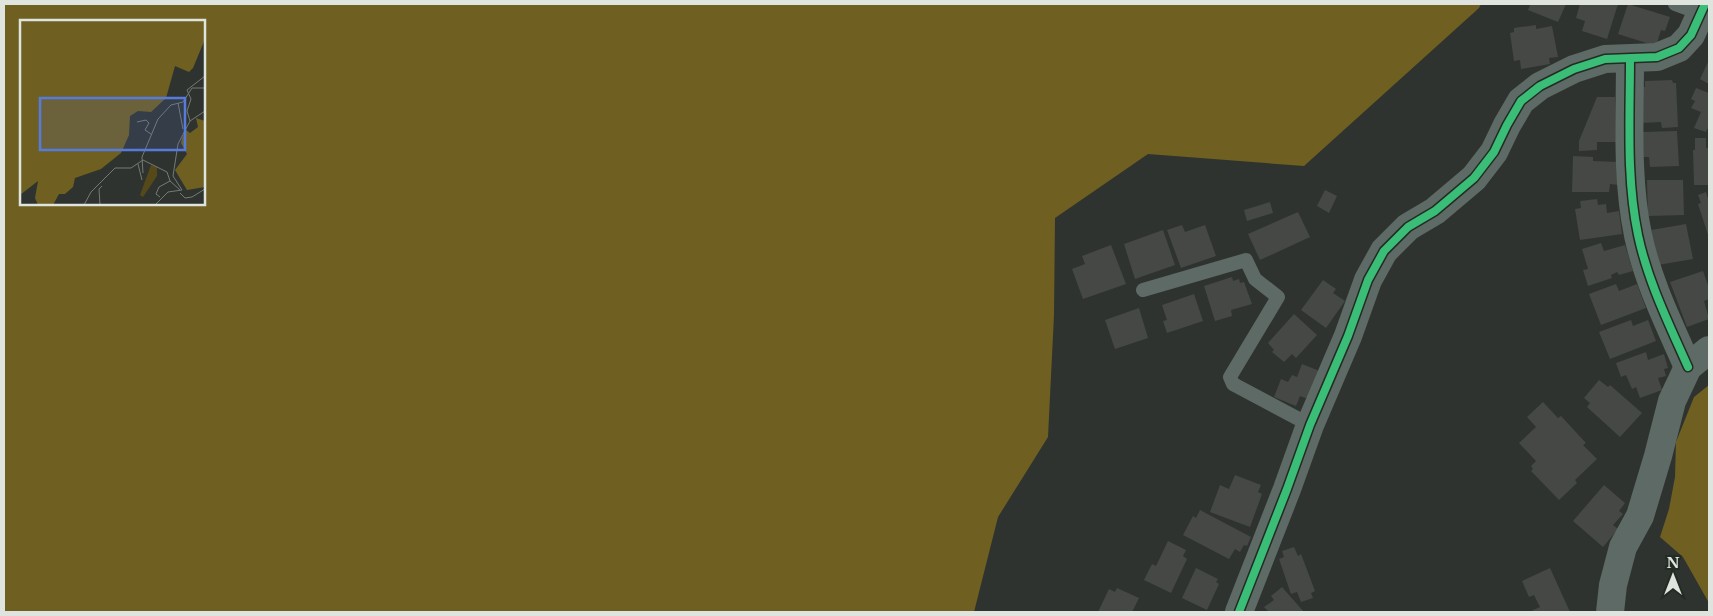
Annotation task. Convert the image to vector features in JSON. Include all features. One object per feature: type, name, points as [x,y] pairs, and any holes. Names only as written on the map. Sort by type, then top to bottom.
[{"type":"street","points":[[1238,612],[1287,490],[1310,425],[1348,336],[1368,280],[1384,251],[1408,227],[1435,211],[1474,178],[1494,152],[1521,101],[1540,86],[1574,69],[1605,59],[1657,57],[1679,48],[1691,35],[1703,9]]},
{"type":"street","points":[[1630,59],[1632,187],[1638,235],[1656,296],[1688,368]]},
{"type":"street","points":[[1610,612],[1623,547],[1640,516],[1672,401],[1688,368],[1709,350]]},
{"type":"lane","points":[[1675,4],[1703,9]]},
{"type":"lane","points":[[1143,290],[1246,260],[1255,279],[1278,297],[1230,377],[1233,384],[1310,425]]},
{"type":"shaded area","points":[[4,4],[1481,4],[1479,8],[1304,166],[1148,154],[1055,218],[1054,315],[1048,437],[998,517],[974,612],[4,612]]},
{"type":"shaded area","points":[[1709,385],[1709,603],[1683,557],[1660,537],[1669,509],[1675,477],[1676,442],[1694,397]]},
{"type":"building","points":[[1527,4],[1566,4],[1558,22],[1528,10],[1530,5]]},
{"type":"building","points":[[1580,4],[1618,4],[1607,39],[1582,31],[1585,21],[1576,18]]},
{"type":"building","points":[[1628,4],[1670,17],[1665,31],[1661,30],[1656,46],[1618,34]]},
{"type":"building","points":[[1536,25],[1536,29],[1552,26],[1558,57],[1549,58],[1550,64],[1521,69],[1520,60],[1514,61],[1510,33],[1514,32],[1514,28]]},
{"type":"building","points":[[1709,60],[1709,84],[1700,79]]},
{"type":"building","points":[[1672,80],[1673,83],[1676,83],[1678,127],[1662,128],[1661,122],[1641,123],[1640,87],[1645,87],[1645,81]]},
{"type":"building","points":[[1696,88],[1709,93],[1709,130],[1707,129],[1706,132],[1694,128],[1701,112],[1691,108],[1695,101],[1691,99]]},
{"type":"building","points":[[1597,97],[1615,97],[1616,142],[1597,142],[1597,150],[1579,151],[1579,141]]},
{"type":"building","points":[[1677,131],[1679,166],[1650,167],[1649,157],[1643,157],[1642,132]]},
{"type":"building","points":[[1695,138],[1706,138],[1706,148],[1709,148],[1709,185],[1694,185],[1693,150],[1695,150]]},
{"type":"building","points":[[1573,156],[1593,157],[1593,161],[1618,162],[1618,185],[1610,184],[1609,192],[1572,192]]},
{"type":"building","points":[[1647,180],[1683,180],[1684,215],[1648,216]]},
{"type":"building","points":[[1325,190],[1337,196],[1329,213],[1317,206]]},
{"type":"building","points":[[1706,192],[1709,202],[1709,238],[1698,204],[1701,203],[1698,195]]},
{"type":"building","points":[[1597,199],[1598,205],[1606,204],[1607,213],[1619,211],[1622,234],[1580,240],[1575,209],[1581,208],[1580,201]]},
{"type":"building","points":[[1270,202],[1273,213],[1247,221],[1244,210]]},
{"type":"building","points":[[1298,212],[1310,237],[1260,260],[1248,234]]},
{"type":"building","points":[[1686,224],[1693,259],[1658,265],[1651,230]]},
{"type":"building","points":[[1182,225],[1185,232],[1205,225],[1216,256],[1181,268],[1167,230]]},
{"type":"building","points":[[1163,230],[1175,265],[1135,279],[1124,244]]},
{"type":"building","points":[[1601,243],[1604,251],[1625,245],[1633,271],[1619,275],[1617,272],[1611,275],[1612,278],[1588,286],[1583,270],[1588,269],[1582,249]]},
{"type":"building","points":[[1111,245],[1126,284],[1083,299],[1072,269],[1085,264],[1082,256]]},
{"type":"building","points":[[1703,271],[1709,288],[1709,299],[1704,301],[1709,319],[1687,327],[1670,282]]},
{"type":"building","points":[[1232,277],[1233,281],[1239,279],[1240,283],[1244,282],[1252,304],[1231,310],[1232,316],[1215,321],[1204,286]]},
{"type":"building","points":[[1323,280],[1336,289],[1333,293],[1345,301],[1326,328],[1301,310]]},
{"type":"building","points":[[1616,284],[1619,291],[1637,284],[1646,308],[1601,325],[1589,294]]},
{"type":"building","points":[[1194,294],[1203,321],[1167,333],[1163,321],[1167,320],[1162,305]]},
{"type":"building","points":[[1139,308],[1148,338],[1115,349],[1105,320]]},
{"type":"building","points":[[1294,314],[1317,335],[1296,358],[1292,354],[1284,362],[1272,352],[1274,350],[1268,343]]},
{"type":"building","points":[[1631,320],[1633,326],[1648,320],[1656,341],[1610,359],[1599,332]]},
{"type":"building","points":[[1646,352],[1648,360],[1664,354],[1668,368],[1664,369],[1666,376],[1658,378],[1662,390],[1640,398],[1636,387],[1632,389],[1626,375],[1621,377],[1616,363]]},
{"type":"building","points":[[1302,364],[1322,372],[1311,400],[1300,396],[1296,406],[1274,397],[1281,379],[1288,382],[1292,375],[1297,377]]},
{"type":"building","points":[[1599,380],[1608,387],[1610,385],[1642,413],[1620,437],[1587,407],[1590,403],[1584,398]]},
{"type":"building","points":[[1543,402],[1558,418],[1561,416],[1586,443],[1583,445],[1597,459],[1575,480],[1577,483],[1559,500],[1531,471],[1533,469],[1531,466],[1536,461],[1519,443],[1536,427],[1527,417]]},
{"type":"building","points":[[1235,475],[1261,485],[1258,492],[1262,494],[1250,527],[1210,512],[1220,485],[1229,489]]},
{"type":"building","points":[[1604,485],[1625,503],[1619,511],[1623,514],[1613,525],[1618,529],[1603,547],[1573,521]]},
{"type":"building","points":[[1200,510],[1251,537],[1247,546],[1244,545],[1240,552],[1235,549],[1229,559],[1183,535],[1193,516],[1196,518]]},
{"type":"building","points":[[1168,541],[1186,550],[1183,556],[1187,559],[1171,593],[1144,580],[1152,564],[1156,566]]},
{"type":"building","points":[[1294,547],[1298,556],[1301,554],[1315,591],[1311,593],[1313,598],[1301,602],[1297,592],[1291,594],[1279,559],[1284,557],[1282,551]]},
{"type":"building","points":[[1196,568],[1218,579],[1216,582],[1219,584],[1207,610],[1182,598]]},
{"type":"building","points":[[1550,568],[1570,612],[1529,612],[1540,607],[1534,595],[1529,597],[1522,581]]},
{"type":"building","points":[[1282,587],[1304,612],[1269,612],[1264,607],[1274,600],[1271,596]]},
{"type":"building","points":[[1117,588],[1139,598],[1132,612],[1098,612],[1109,589],[1115,592]]},
{"type":"cycle path","points":[[1239,612],[1310,425],[1348,336],[1368,280],[1384,251],[1408,227],[1435,211],[1474,178],[1494,152],[1521,101],[1540,86],[1574,69],[1605,59],[1657,57],[1679,48],[1691,35],[1705,4]]},
{"type":"cycle path","points":[[1630,59],[1630,170],[1638,235],[1653,286],[1688,367]]}]
